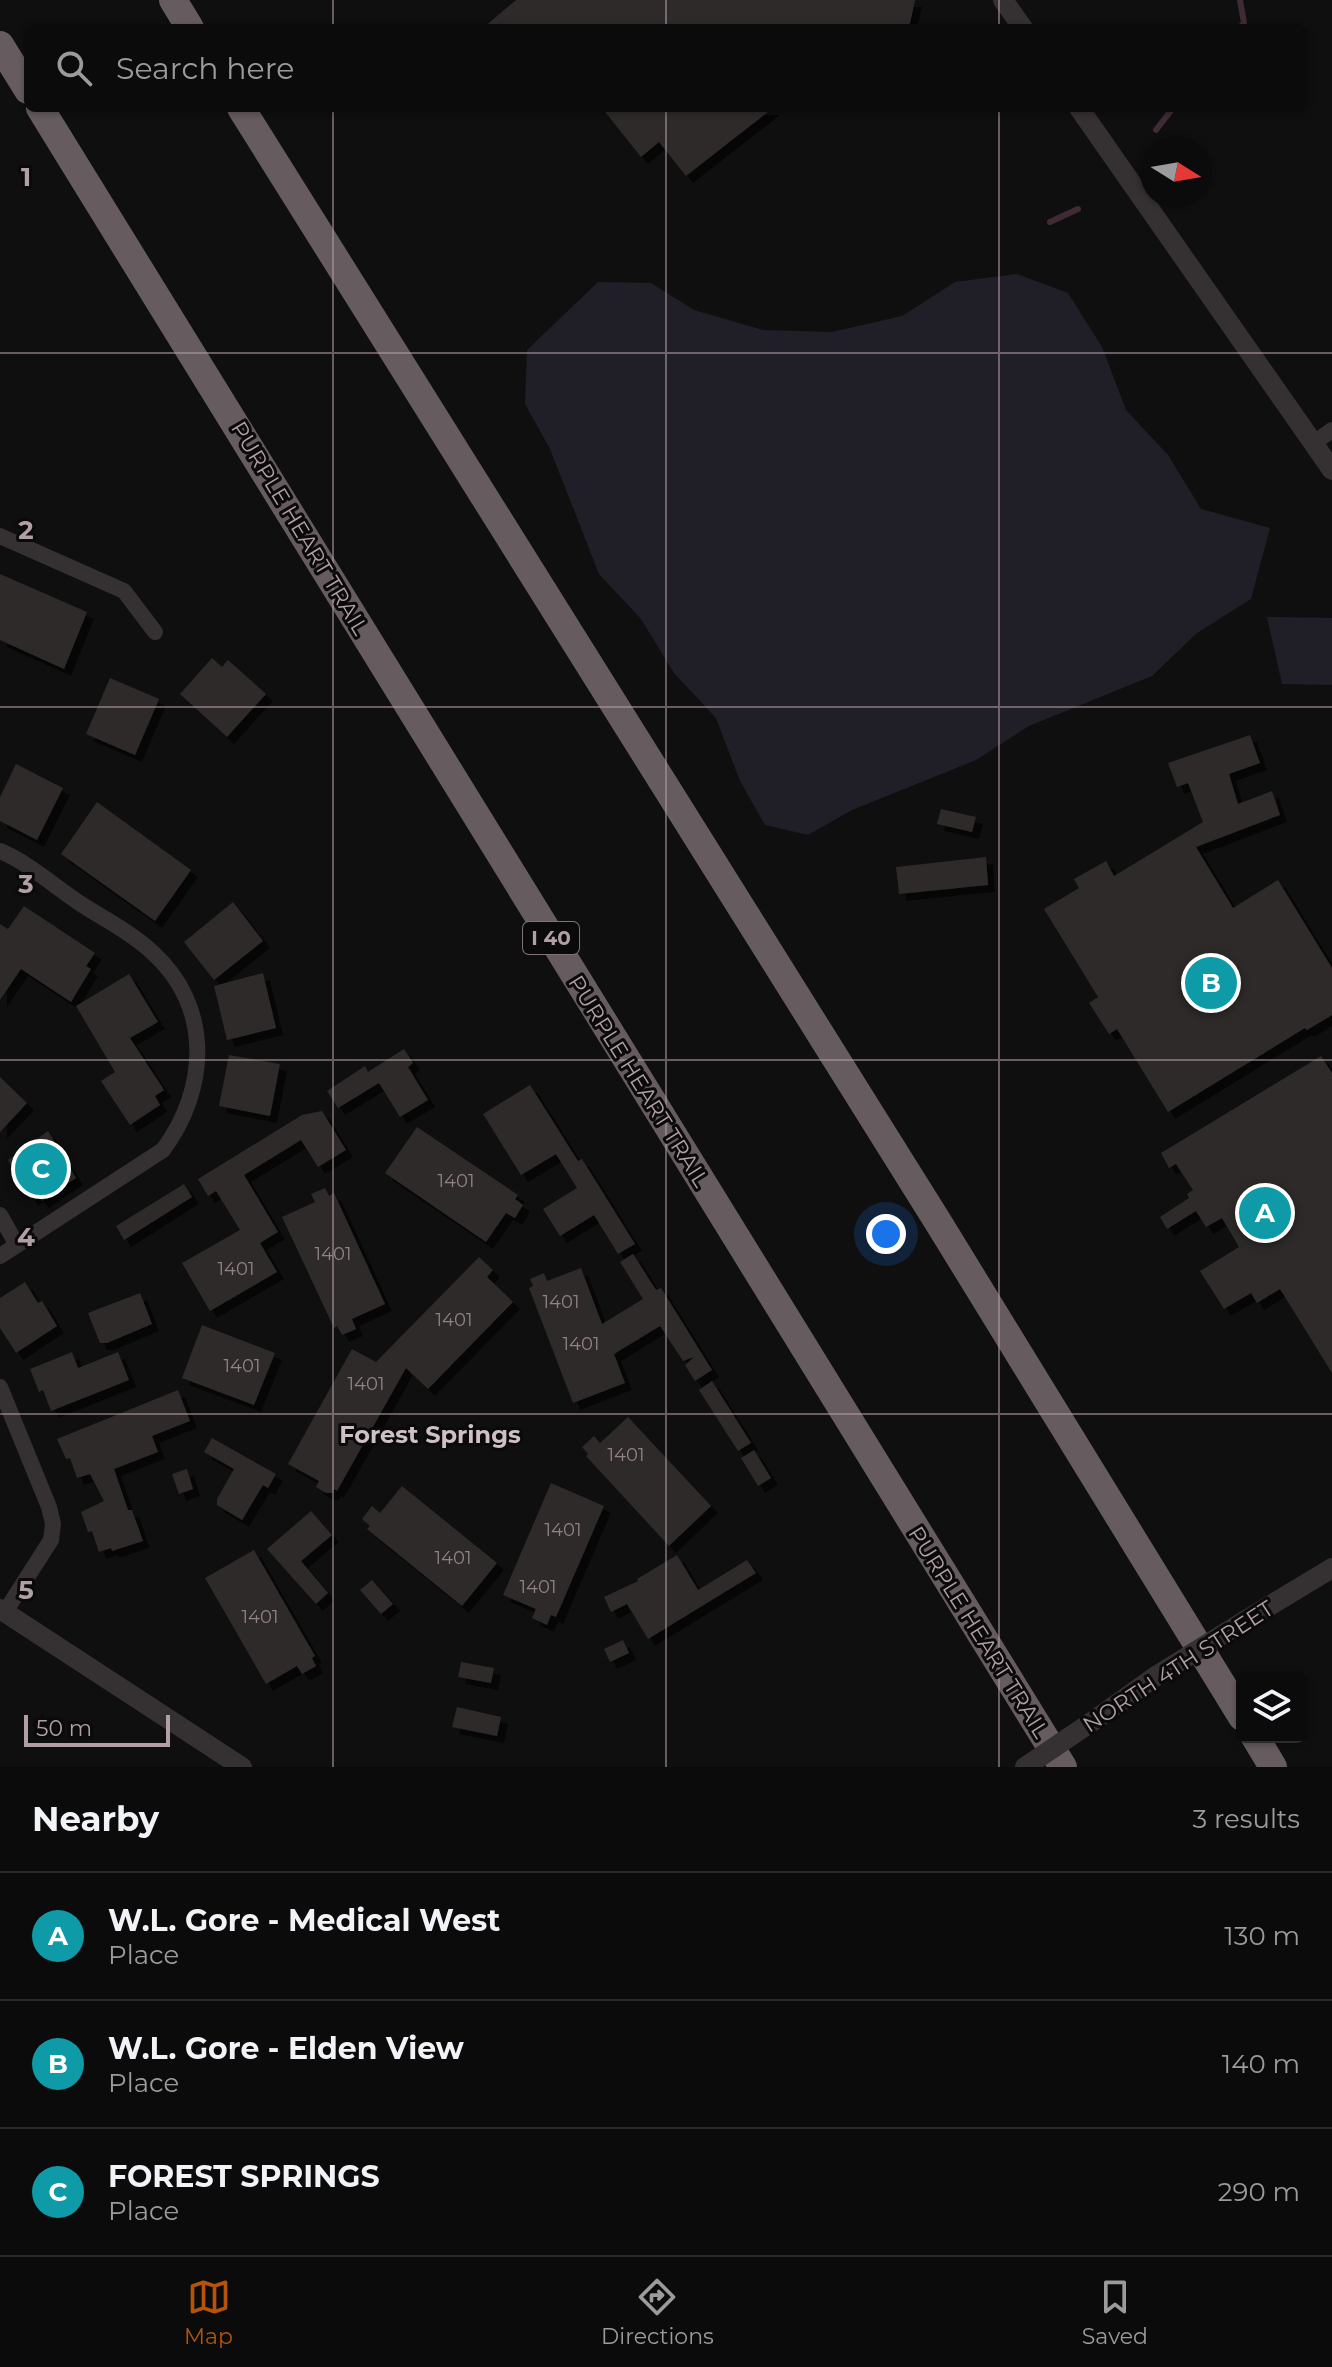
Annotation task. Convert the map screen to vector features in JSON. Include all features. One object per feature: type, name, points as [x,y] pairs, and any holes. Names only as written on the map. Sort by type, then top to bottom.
[{"type":"highway","points":[[173,0],[188,24]]},
{"type":"highway","points":[[0,45],[24,84]]},
{"type":"highway","name":"PURPLE HEART TRAIL","points":[[42,112],[1063,1767]]},
{"type":"highway","points":[[244,112],[871,1114],[1236,1707]]},
{"type":"highway","points":[[1259,1743],[1273,1767]]},
{"type":"street","points":[[1003,0],[1020,24]]},
{"type":"street","points":[[1082,112],[1332,470]]},
{"type":"street","points":[[1314,443],[1332,430]]},
{"type":"street","points":[[0,536],[124,591],[155,632]]},
{"type":"street","points":[[0,851],[151,951],[180,983],[193,1021],[199,1054],[189,1102],[179,1127],[163,1150],[0,1256]]},
{"type":"street","points":[[0,1215],[17,1245]]},
{"type":"street","points":[[0,1387],[49,1507],[53,1524],[51,1540],[3,1611],[242,1767]]},
{"type":"street","name":"NORTH 4TH STREET","points":[[1025,1767],[1156,1676],[1332,1568]]},
{"type":"shaded area","points":[[1017,274],[1068,293],[1102,347],[1126,410],[1168,455],[1201,509],[1270,528],[1251,599],[1197,633],[1152,676],[1029,726],[976,760],[852,810],[808,835],[765,825],[740,781],[716,718],[674,673],[641,619],[599,574],[550,449],[525,404],[527,350],[598,282],[651,283],[694,310],[763,330],[832,332],[902,316],[955,282]]},
{"type":"shaded area","points":[[1267,617],[1332,618],[1332,685],[1282,684]]},
{"type":"building","points":[[516,0],[915,0],[910,24],[488,24]]},
{"type":"building","points":[[605,112],[768,112],[686,176],[659,142],[641,157]]},
{"type":"building","points":[[0,574],[87,612],[64,669],[0,640]]},
{"type":"building","points":[[212,658],[222,667],[228,660],[266,694],[227,737],[180,694]]},
{"type":"building","points":[[110,678],[159,699],[135,755],[86,734]]},
{"type":"building","points":[[1250,735],[1260,763],[1229,774],[1238,804],[1272,791],[1280,815],[1196,847],[1233,908],[1278,880],[1332,968],[1332,1015],[1307,1030],[1305,1028],[1168,1112],[1117,1029],[1109,1034],[1089,1003],[1098,997],[1044,909],[1079,888],[1074,879],[1106,861],[1114,876],[1203,822],[1188,783],[1177,787],[1168,763]]},
{"type":"building","points":[[16,764],[63,788],[37,840],[0,821],[0,797]]},
{"type":"building","points":[[97,802],[191,870],[155,921],[61,854]]},
{"type":"building","points":[[941,809],[976,817],[972,832],[937,824]]},
{"type":"building","points":[[986,857],[988,885],[899,894],[896,867]]},
{"type":"building","points":[[233,902],[263,941],[214,980],[184,942]]},
{"type":"building","points":[[24,906],[95,953],[86,966],[91,969],[71,1002],[21,969],[0,1000],[0,924],[8,929]]},
{"type":"building","points":[[263,973],[276,1028],[227,1040],[214,986]]},
{"type":"building","points":[[129,974],[158,1022],[130,1038],[164,1090],[155,1096],[160,1105],[130,1125],[101,1081],[115,1072],[76,1006]]},
{"type":"building","points":[[404,1049],[413,1063],[408,1067],[428,1100],[400,1117],[379,1083],[338,1108],[327,1091],[365,1066],[368,1072]]},
{"type":"building","points":[[229,1055],[280,1064],[270,1116],[219,1106]]},
{"type":"building","points":[[1321,1056],[1332,1073],[1332,1373],[1280,1289],[1257,1303],[1251,1293],[1224,1309],[1200,1271],[1239,1247],[1222,1218],[1206,1227],[1196,1211],[1167,1229],[1160,1217],[1189,1198],[1187,1194],[1193,1190],[1176,1164],[1169,1168],[1161,1153]]},
{"type":"building","points":[[0,1077],[27,1103],[0,1132]]},
{"type":"building","points":[[530,1085],[578,1161],[582,1159],[635,1244],[618,1254],[594,1215],[560,1236],[543,1209],[577,1188],[556,1154],[521,1175],[483,1114]]},
{"type":"building","points":[[322,1111],[346,1150],[318,1167],[301,1140],[244,1175],[278,1232],[260,1243],[277,1272],[210,1311],[182,1263],[240,1230],[216,1191],[208,1196],[198,1179],[302,1115]]},
{"type":"building","points":[[417,1127],[518,1195],[515,1199],[523,1205],[515,1218],[506,1213],[486,1242],[385,1173]]},
{"type":"building","points":[[48,1131],[76,1178],[42,1201],[37,1195],[31,1199],[8,1160]]},
{"type":"building","points":[[184,1184],[192,1197],[124,1240],[116,1226]]},
{"type":"building","points":[[325,1188],[329,1196],[334,1193],[385,1304],[352,1319],[356,1329],[342,1335],[337,1326],[334,1328],[282,1217],[315,1202],[311,1194]]},
{"type":"building","points":[[633,1254],[656,1290],[661,1288],[712,1370],[695,1381],[685,1365],[694,1357],[683,1361],[660,1326],[614,1354],[625,1383],[573,1403],[529,1288],[533,1286],[530,1279],[544,1273],[547,1281],[581,1268],[602,1324],[643,1299],[620,1262]]},
{"type":"building","points":[[479,1257],[493,1270],[487,1277],[513,1302],[428,1389],[406,1368],[337,1491],[334,1489],[332,1493],[326,1493],[316,1487],[319,1481],[288,1464],[352,1349],[376,1362]]},
{"type":"building","points":[[25,1282],[38,1303],[42,1301],[57,1326],[16,1353],[0,1328],[0,1298]]},
{"type":"building","points":[[140,1293],[152,1324],[107,1343],[100,1343],[88,1313]]},
{"type":"building","points":[[202,1325],[275,1353],[254,1405],[182,1378]]},
{"type":"building","points":[[72,1352],[78,1368],[118,1352],[129,1380],[51,1411],[30,1369]]},
{"type":"building","points":[[712,1381],[751,1443],[738,1451],[699,1390]]},
{"type":"building","points":[[178,1390],[190,1421],[152,1436],[158,1452],[114,1469],[143,1541],[99,1552],[81,1512],[104,1501],[90,1474],[77,1478],[70,1458],[66,1459],[57,1439]]},
{"type":"building","points":[[628,1417],[711,1506],[669,1546],[586,1456],[588,1454],[582,1447],[594,1436],[600,1443]]},
{"type":"building","points":[[212,1438],[276,1474],[268,1488],[263,1485],[242,1520],[217,1505],[217,1499],[234,1469],[204,1452]]},
{"type":"building","points":[[754,1450],[771,1478],[758,1486],[741,1458]]},
{"type":"building","points":[[187,1469],[193,1489],[179,1494],[172,1474]]},
{"type":"building","points":[[551,1483],[604,1506],[556,1617],[551,1615],[547,1625],[532,1618],[536,1609],[503,1595]]},
{"type":"building","points":[[402,1486],[497,1563],[462,1606],[367,1529],[370,1526],[362,1519],[372,1506],[380,1513]]},
{"type":"building","points":[[311,1511],[332,1535],[301,1561],[328,1593],[316,1604],[267,1549]]},
{"type":"building","points":[[254,1550],[315,1656],[312,1658],[316,1666],[302,1674],[297,1666],[266,1684],[205,1578]]},
{"type":"building","points":[[677,1555],[698,1590],[747,1560],[756,1573],[648,1639],[627,1604],[611,1612],[604,1597],[638,1581]]},
{"type":"building","points":[[372,1580],[393,1604],[381,1614],[360,1590]]},
{"type":"building","points":[[623,1640],[629,1653],[610,1662],[604,1649]]},
{"type":"building","points":[[461,1662],[494,1668],[491,1683],[458,1677]]},
{"type":"building","points":[[457,1707],[501,1717],[497,1736],[452,1727]]},
{"type":"waterway","points":[[1240,0],[1243,24]]},
{"type":"waterway","points":[[1156,130],[1170,112]]},
{"type":"waterway","points":[[1050,222],[1078,209]]},
{"type":"place","name":"W.L. Gore - Elden View","points":[[1211,983]]},
{"type":"place","name":"FOREST SPRINGS","points":[[41,1169]]},
{"type":"place","name":"W.L. Gore - Medical West","points":[[1265,1213]]},
{"type":"district","name":"Forest Springs","points":[[430,1435]]}]
